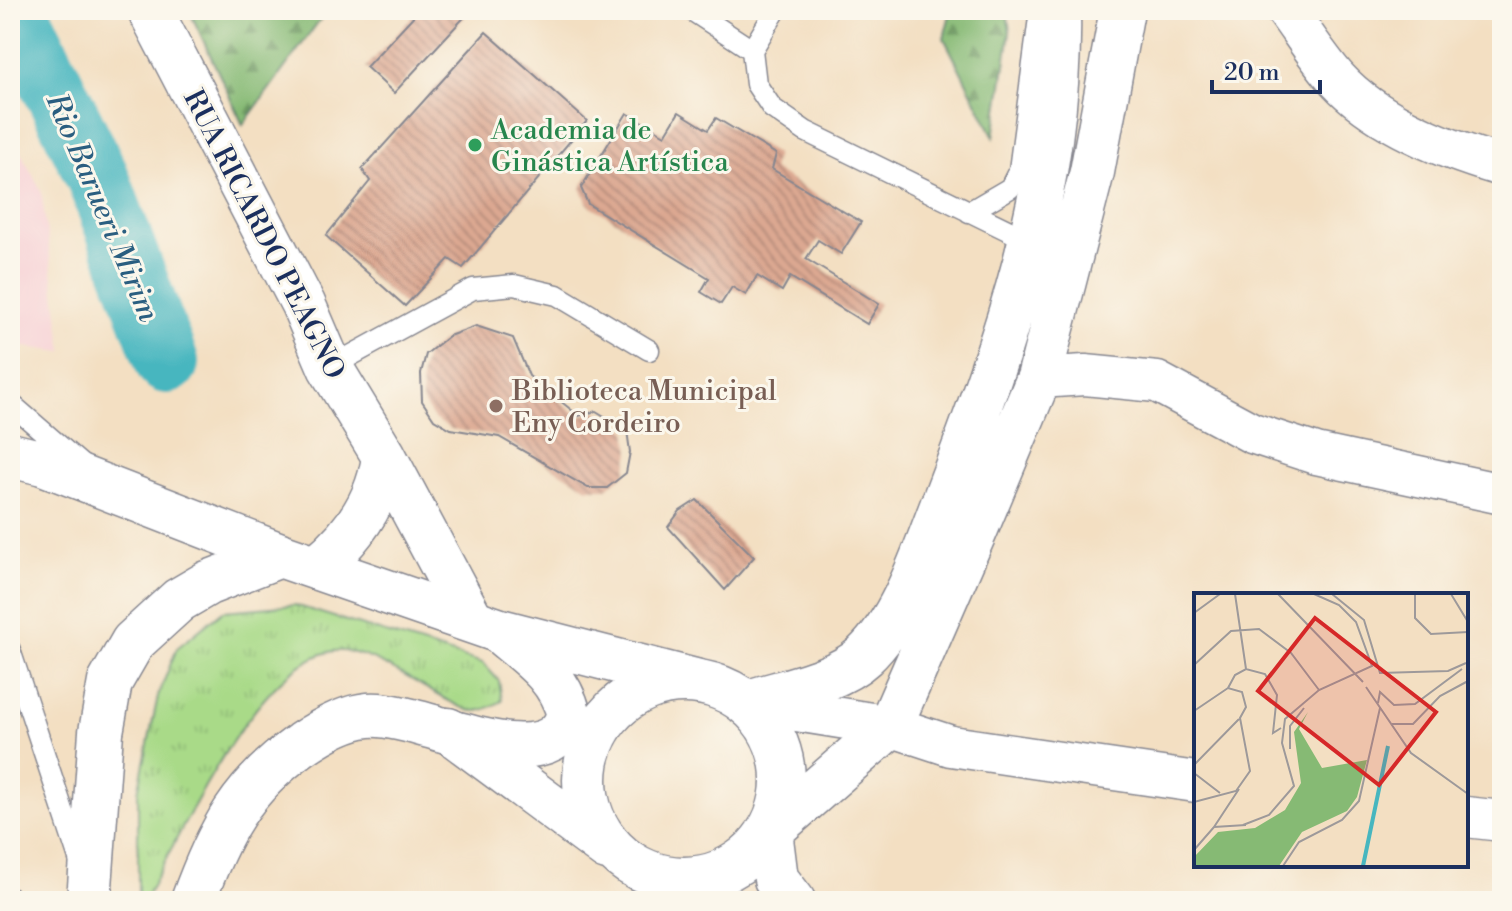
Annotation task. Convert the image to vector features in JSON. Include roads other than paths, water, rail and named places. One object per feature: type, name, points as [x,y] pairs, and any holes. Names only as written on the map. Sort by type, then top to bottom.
[{"type":"main road","name":"RUA RICARDO PEAGNO","points":[[150,10],[303,304],[330,367],[485,625]]},
{"type":"main road","points":[[746,703],[836,673],[860,659],[877,642],[896,610],[933,529],[1013,312],[1032,242],[1047,166],[1059,50],[1058,10]]},
{"type":"main road","points":[[448,730],[672,894],[701,878],[728,869],[752,852],[770,831],[890,726],[1039,378],[1092,172],[1122,10]]},
{"type":"main road","points":[[89,897],[101,732],[110,682],[133,642],[179,600],[208,583],[299,560],[358,525],[381,482],[384,456]]},
{"type":"main road","points":[[26,459],[485,625],[722,688],[746,703],[766,723],[779,748],[784,776],[780,804],[770,831],[776,879],[793,901]]},
{"type":"main road","points":[[193,901],[214,845],[245,793],[285,757],[324,729],[367,715],[407,717],[521,747],[543,745],[566,725],[569,715],[565,697],[548,671],[485,625]]},
{"type":"main road","points":[[621,858],[602,837],[589,812],[584,784],[587,756],[598,730],[628,699],[666,682],[695,681]]},
{"type":"street","points":[[1286,10],[1339,81],[1371,107],[1446,146],[1502,166]]},
{"type":"street","points":[[1039,378],[1085,375],[1157,382],[1252,433],[1316,454],[1502,494]]},
{"type":"street","points":[[746,703],[890,726],[951,746],[1194,782]]},
{"type":"street","points":[[1468,817],[1502,821]]},
{"type":"lane","points":[[691,10],[752,50]]},
{"type":"lane","points":[[776,10],[752,50],[756,84],[772,108],[805,131],[1032,242]]},
{"type":"lane","points":[[969,212],[1010,188],[1019,170],[1040,10]]},
{"type":"lane","points":[[330,367],[473,289],[514,285],[557,295],[649,350]]},
{"type":"lane","points":[[10,403],[97,478],[146,502]]},
{"type":"lane","points":[[12,662],[89,897]]},
{"type":"waterway","name":"Rio Barueri Mirim","points":[[16,10],[97,176],[167,362]]},
{"type":"place","name":"Academia de Ginástica Artística","points":[[475,145]]},
{"type":"place","name":"Biblioteca Municipal Eny Cordeiro","points":[[496,406]]}]
